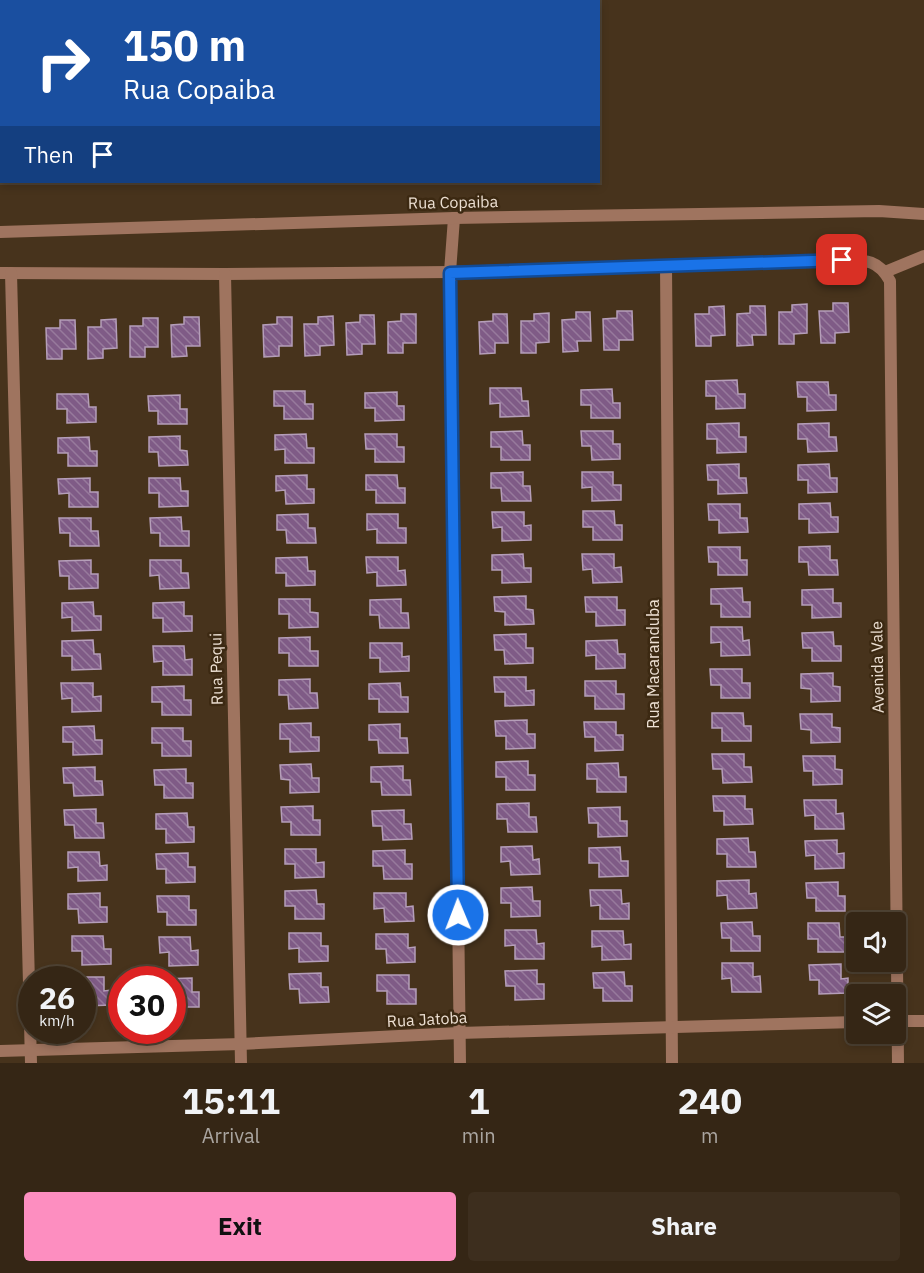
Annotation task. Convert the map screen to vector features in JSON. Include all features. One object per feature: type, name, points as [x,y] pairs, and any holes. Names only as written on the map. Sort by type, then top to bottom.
[{"type":"street","name":"Rua Copaiba","points":[[0,232],[454,218],[906,212],[924,214]]},
{"type":"street","points":[[454,218],[450,273],[459,1063]]},
{"type":"street","points":[[31,1057],[6,273],[450,273],[861,260],[877,264],[885,272],[924,256]]},
{"type":"street","name":"Rua Macaranduba","points":[[666,265],[672,1063]]},
{"type":"street","name":"Avenida Vale","points":[[885,272],[890,281],[896,984]]},
{"type":"street","name":"Rua Pequi","points":[[225,274],[241,1063]]},
{"type":"street","points":[[906,1021],[924,1021]]},
{"type":"street","name":"Rua Jatoba","points":[[0,1051],[31,1057],[459,1034],[846,1022]]},
{"type":"street","name":"Avenida Vale","points":[[897,1044],[898,1063]]},
{"type":"building","points":[[833,303],[848,303],[849,332],[835,333],[835,343],[821,343],[819,311],[833,311]]},
{"type":"building","points":[[807,304],[807,333],[794,334],[794,344],[779,344],[779,312],[792,312],[792,305]]},
{"type":"building","points":[[724,306],[725,335],[711,336],[711,346],[696,346],[695,314],[709,314],[709,307]]},
{"type":"building","points":[[750,306],[765,306],[766,335],[752,335],[753,345],[737,346],[737,314],[750,313]]},
{"type":"building","points":[[617,311],[632,311],[633,340],[619,340],[619,350],[604,350],[603,319],[617,318]]},
{"type":"building","points":[[576,312],[590,312],[591,341],[577,341],[578,351],[563,352],[562,320],[576,319]]},
{"type":"building","points":[[549,313],[549,342],[536,343],[536,353],[521,353],[521,321],[534,321],[534,314]]},
{"type":"building","points":[[401,314],[416,314],[416,343],[403,343],[403,353],[388,353],[388,322],[401,321]]},
{"type":"building","points":[[493,314],[507,314],[508,343],[495,343],[495,353],[480,354],[479,322],[493,321]]},
{"type":"building","points":[[360,315],[374,315],[375,344],[362,344],[362,354],[347,355],[346,323],[360,322]]},
{"type":"building","points":[[333,316],[334,345],[320,346],[320,355],[305,356],[304,324],[318,324],[318,317]]},
{"type":"building","points":[[184,317],[199,317],[200,346],[186,346],[187,356],[172,357],[171,325],[184,324]]},
{"type":"building","points":[[277,317],[292,317],[292,346],[279,346],[279,356],[264,357],[263,325],[277,324]]},
{"type":"building","points":[[143,318],[158,318],[158,347],[145,347],[145,357],[130,357],[130,326],[143,326]]},
{"type":"building","points":[[116,319],[117,348],[103,349],[103,358],[88,359],[88,327],[101,327],[101,320]]},
{"type":"building","points":[[60,320],[75,320],[76,349],[62,349],[62,359],[47,359],[46,328],[60,328]]},
{"type":"building","points":[[737,380],[738,394],[745,394],[745,408],[716,409],[716,396],[706,396],[706,381]]},
{"type":"building","points":[[797,382],[828,382],[829,395],[836,395],[836,410],[807,411],[807,397],[798,397]]},
{"type":"building","points":[[490,388],[521,388],[522,401],[528,401],[529,416],[500,417],[500,403],[490,404]]},
{"type":"building","points":[[612,389],[613,403],[620,403],[620,418],[591,418],[591,405],[581,405],[581,390]]},
{"type":"building","points":[[274,391],[305,391],[305,404],[313,404],[313,419],[284,419],[284,406],[274,406]]},
{"type":"building","points":[[397,392],[397,406],[404,406],[404,420],[375,421],[375,408],[365,408],[365,393]]},
{"type":"building","points":[[57,394],[88,394],[89,407],[96,407],[96,422],[67,423],[67,409],[57,409]]},
{"type":"building","points":[[180,395],[180,409],[187,409],[187,424],[158,424],[158,411],[149,411],[148,396]]},
{"type":"building","points":[[739,423],[739,437],[746,437],[746,452],[717,453],[717,439],[707,439],[707,424]]},
{"type":"building","points":[[829,423],[829,437],[836,437],[837,451],[808,452],[807,439],[798,439],[798,424]]},
{"type":"building","points":[[522,431],[523,445],[530,445],[530,460],[501,460],[501,447],[491,447],[491,432]]},
{"type":"building","points":[[581,431],[613,431],[613,444],[620,444],[620,459],[592,460],[591,446],[582,446]]},
{"type":"building","points":[[306,434],[307,448],[314,448],[314,463],[285,463],[285,449],[275,450],[275,435]]},
{"type":"building","points":[[365,434],[397,434],[397,447],[404,447],[404,462],[375,462],[375,449],[366,449]]},
{"type":"building","points":[[180,436],[180,450],[187,451],[188,465],[159,466],[158,452],[149,452],[149,437]]},
{"type":"building","points":[[89,437],[90,451],[97,451],[97,466],[68,466],[68,453],[58,453],[58,438]]},
{"type":"building","points":[[739,464],[739,478],[746,478],[747,493],[718,494],[718,480],[708,480],[707,465]]},
{"type":"building","points":[[829,464],[830,478],[837,478],[837,492],[808,493],[808,480],[798,480],[798,465]]},
{"type":"building","points":[[523,472],[523,486],[530,486],[531,501],[502,501],[501,488],[491,488],[491,473]]},
{"type":"building","points":[[582,472],[613,472],[613,485],[621,485],[621,500],[592,501],[592,487],[582,488]]},
{"type":"building","points":[[307,475],[307,489],[314,489],[314,503],[286,504],[285,490],[276,491],[276,476]]},
{"type":"building","points":[[366,475],[397,475],[398,488],[405,488],[405,503],[376,503],[376,490],[366,490]]},
{"type":"building","points":[[90,478],[90,492],[98,492],[98,507],[69,507],[69,493],[59,494],[58,479]]},
{"type":"building","points":[[149,478],[180,478],[181,491],[188,491],[188,506],[159,507],[159,493],[149,493]]},
{"type":"building","points":[[830,503],[831,517],[838,517],[838,532],[809,533],[809,519],[799,519],[799,504]]},
{"type":"building","points":[[708,504],[740,504],[740,518],[747,518],[748,532],[719,533],[719,520],[709,520]]},
{"type":"building","points":[[583,511],[614,511],[615,525],[622,525],[622,540],[593,540],[593,527],[583,527]]},
{"type":"building","points":[[492,512],[524,512],[524,526],[531,525],[531,540],[502,541],[502,527],[493,528]]},
{"type":"building","points":[[308,514],[308,528],[315,528],[316,543],[287,543],[286,530],[277,530],[277,515]]},
{"type":"building","points":[[367,514],[398,514],[398,528],[406,528],[406,543],[377,543],[377,529],[367,530]]},
{"type":"building","points":[[181,517],[182,531],[189,531],[189,546],[160,546],[160,533],[151,533],[150,518]]},
{"type":"building","points":[[59,518],[91,518],[91,531],[98,531],[99,546],[70,546],[70,533],[60,533]]},
{"type":"building","points":[[830,546],[830,560],[837,560],[838,575],[809,575],[808,562],[799,562],[799,547]]},
{"type":"building","points":[[708,547],[740,547],[740,560],[747,560],[747,575],[718,575],[718,562],[709,562]]},
{"type":"building","points":[[523,554],[524,568],[531,568],[531,582],[502,583],[502,570],[492,570],[492,555]]},
{"type":"building","points":[[582,554],[614,554],[614,568],[621,567],[622,582],[593,583],[592,569],[583,570]]},
{"type":"building","points":[[307,557],[308,571],[315,571],[315,585],[286,586],[286,573],[276,573],[276,558]]},
{"type":"building","points":[[366,557],[398,557],[398,571],[405,570],[406,585],[377,586],[377,572],[367,573]]},
{"type":"building","points":[[91,560],[91,574],[98,574],[98,588],[69,589],[69,576],[60,576],[59,561]]},
{"type":"building","points":[[150,560],[181,560],[181,573],[188,573],[189,588],[160,589],[159,575],[150,576]]},
{"type":"building","points":[[742,588],[743,602],[750,602],[750,617],[721,617],[721,604],[711,604],[711,589]]},
{"type":"building","points":[[833,589],[833,603],[841,603],[841,617],[812,618],[812,605],[802,605],[802,590]]},
{"type":"building","points":[[526,596],[526,609],[533,610],[534,624],[505,625],[505,612],[495,611],[494,597]]},
{"type":"building","points":[[585,597],[617,597],[617,610],[625,610],[625,625],[596,626],[596,612],[586,612]]},
{"type":"building","points":[[279,599],[310,599],[310,612],[318,613],[318,627],[289,628],[289,614],[279,614]]},
{"type":"building","points":[[401,599],[401,613],[408,613],[409,628],[380,628],[379,615],[370,615],[370,600]]},
{"type":"building","points":[[93,602],[94,616],[101,616],[101,630],[72,631],[72,617],[62,618],[62,603]]},
{"type":"building","points":[[184,602],[184,616],[192,616],[192,631],[163,632],[163,618],[153,618],[153,603]]},
{"type":"building","points":[[711,627],[742,627],[743,641],[749,640],[750,655],[721,656],[721,642],[711,643]]},
{"type":"building","points":[[833,632],[834,646],[841,646],[841,661],[812,661],[812,648],[803,648],[802,633]]},
{"type":"building","points":[[526,634],[526,648],[533,648],[533,663],[505,664],[504,650],[495,650],[494,635]]},
{"type":"building","points":[[310,637],[310,651],[318,651],[318,666],[289,666],[289,653],[279,653],[279,638]]},
{"type":"building","points":[[93,640],[94,654],[100,654],[101,669],[72,670],[72,656],[62,656],[62,641]]},
{"type":"building","points":[[617,640],[618,654],[625,654],[625,668],[596,669],[596,655],[586,656],[586,641]]},
{"type":"building","points":[[370,643],[402,643],[402,657],[409,656],[409,671],[380,672],[380,658],[370,658]]},
{"type":"building","points":[[153,646],[184,646],[185,660],[192,659],[192,675],[163,675],[163,661],[154,662]]},
{"type":"building","points":[[710,669],[742,669],[742,683],[750,683],[750,698],[721,698],[721,685],[711,685]]},
{"type":"building","points":[[833,673],[833,686],[840,687],[840,701],[811,702],[811,689],[801,688],[801,674]]},
{"type":"building","points":[[494,677],[526,677],[526,691],[534,690],[534,705],[505,706],[505,692],[495,692]]},
{"type":"building","points":[[310,679],[310,693],[317,693],[318,708],[289,709],[288,695],[279,695],[279,680]]},
{"type":"building","points":[[585,681],[616,681],[616,694],[624,694],[624,709],[595,709],[595,696],[585,696]]},
{"type":"building","points":[[61,683],[93,683],[93,697],[101,696],[101,711],[72,712],[72,698],[62,699]]},
{"type":"building","points":[[400,683],[401,697],[408,697],[408,712],[379,712],[379,699],[369,699],[369,684]]},
{"type":"building","points":[[184,686],[184,700],[191,700],[191,715],[162,715],[162,702],[152,702],[152,687]]},
{"type":"building","points":[[712,713],[743,713],[744,726],[751,726],[751,741],[722,741],[722,728],[712,728]]},
{"type":"building","points":[[800,714],[832,714],[832,727],[840,728],[840,742],[811,743],[811,730],[801,729]]},
{"type":"building","points":[[527,720],[527,734],[535,734],[535,748],[506,749],[506,736],[496,736],[495,721]]},
{"type":"building","points":[[584,722],[616,722],[616,735],[623,735],[623,750],[595,751],[595,737],[585,737]]},
{"type":"building","points":[[311,723],[311,737],[319,737],[319,751],[290,752],[290,739],[280,739],[280,724]]},
{"type":"building","points":[[400,724],[400,738],[407,738],[408,753],[379,753],[378,740],[369,740],[369,725]]},
{"type":"building","points":[[94,726],[95,740],[102,740],[102,754],[73,755],[73,742],[63,742],[63,727]]},
{"type":"building","points":[[152,728],[183,728],[183,741],[191,741],[191,756],[162,756],[162,743],[152,743]]},
{"type":"building","points":[[712,754],[744,754],[744,767],[751,767],[752,782],[723,783],[722,769],[713,769]]},
{"type":"building","points":[[803,756],[835,756],[835,769],[842,770],[842,784],[813,785],[813,771],[804,771]]},
{"type":"building","points":[[528,761],[528,775],[535,775],[535,790],[506,790],[506,777],[496,777],[496,762]]},
{"type":"building","points":[[618,763],[619,777],[626,777],[626,792],[597,792],[597,779],[587,779],[587,764]]},
{"type":"building","points":[[311,764],[312,778],[319,778],[319,792],[290,793],[290,780],[281,779],[280,765]]},
{"type":"building","points":[[403,766],[403,780],[410,780],[411,795],[382,795],[381,782],[371,782],[371,767]]},
{"type":"building","points":[[95,767],[95,781],[102,781],[103,795],[74,796],[73,783],[64,783],[63,768]]},
{"type":"building","points":[[186,769],[186,783],[193,783],[193,798],[164,798],[164,785],[155,785],[154,770]]},
{"type":"building","points":[[713,796],[745,796],[745,809],[752,809],[753,824],[724,825],[724,811],[714,811]]},
{"type":"building","points":[[804,800],[836,800],[836,814],[843,813],[844,829],[815,829],[815,815],[805,816]]},
{"type":"building","points":[[529,803],[529,817],[536,817],[537,832],[508,832],[507,819],[497,819],[497,804]]},
{"type":"building","points":[[313,806],[313,820],[320,820],[320,835],[291,835],[291,822],[282,822],[281,807]]},
{"type":"building","points":[[620,807],[620,821],[627,821],[627,836],[598,837],[598,823],[589,823],[588,808]]},
{"type":"building","points":[[96,809],[96,823],[103,823],[104,838],[75,838],[74,825],[65,825],[64,810]]},
{"type":"building","points":[[404,810],[404,824],[411,824],[412,839],[383,840],[382,826],[373,826],[372,811]]},
{"type":"building","points":[[187,813],[188,827],[194,827],[194,842],[166,843],[166,829],[156,829],[156,814]]},
{"type":"building","points":[[748,838],[749,852],[755,852],[756,867],[727,867],[727,854],[717,854],[717,839]]},
{"type":"building","points":[[837,840],[837,854],[844,853],[844,868],[815,869],[815,855],[806,856],[805,841]]},
{"type":"building","points":[[532,846],[533,860],[539,859],[540,874],[511,875],[510,861],[501,862],[501,847]]},
{"type":"building","points":[[620,847],[621,861],[628,861],[628,876],[599,877],[599,863],[589,863],[589,848]]},
{"type":"building","points":[[285,849],[316,849],[316,863],[324,862],[324,877],[295,878],[295,864],[285,864]]},
{"type":"building","points":[[405,850],[405,864],[412,864],[412,879],[384,879],[383,866],[373,866],[373,851]]},
{"type":"building","points":[[68,852],[99,852],[100,866],[107,865],[107,880],[78,881],[78,867],[68,868]]},
{"type":"building","points":[[188,853],[188,867],[195,867],[195,882],[166,883],[166,869],[157,869],[156,854]]},
{"type":"building","points":[[749,880],[749,894],[756,893],[757,908],[728,909],[727,895],[717,896],[717,881]]},
{"type":"building","points":[[838,882],[838,896],[845,896],[845,911],[816,911],[816,898],[807,898],[806,883]]},
{"type":"building","points":[[532,887],[533,901],[540,901],[540,916],[511,917],[511,903],[501,903],[501,888]]},
{"type":"building","points":[[316,890],[317,904],[324,904],[324,919],[295,919],[295,906],[285,906],[285,891]]},
{"type":"building","points":[[590,890],[621,890],[622,904],[629,903],[629,919],[600,919],[600,905],[591,906]]},
{"type":"building","points":[[100,893],[100,907],[107,907],[107,922],[79,923],[78,909],[68,909],[68,894]]},
{"type":"building","points":[[374,893],[406,893],[406,907],[413,906],[414,921],[385,922],[384,908],[374,909]]},
{"type":"building","points":[[157,896],[189,896],[189,910],[196,910],[196,925],[167,925],[167,912],[158,912]]},
{"type":"building","points":[[752,922],[753,936],[760,936],[760,951],[731,951],[731,938],[722,938],[721,923]]},
{"type":"building","points":[[808,923],[839,923],[840,937],[846,937],[846,952],[818,952],[818,939],[808,939]]},
{"type":"building","points":[[505,930],[536,930],[537,944],[544,943],[544,959],[515,959],[515,945],[505,946]]},
{"type":"building","points":[[592,931],[623,931],[624,945],[631,944],[631,959],[602,960],[602,946],[592,947]]},
{"type":"building","points":[[289,933],[321,933],[321,946],[328,946],[328,961],[299,962],[299,948],[289,949]]},
{"type":"building","points":[[376,934],[408,934],[408,948],[415,947],[415,962],[387,963],[386,949],[376,949]]},
{"type":"building","points":[[72,936],[103,936],[104,949],[111,949],[111,964],[82,965],[82,951],[72,951]]},
{"type":"building","points":[[159,937],[190,937],[191,951],[198,950],[198,965],[169,966],[169,952],[160,953]]},
{"type":"building","points":[[722,963],[753,963],[753,977],[760,976],[761,992],[732,992],[731,978],[722,979]]},
{"type":"building","points":[[841,964],[841,979],[848,978],[846,993],[819,994],[819,980],[810,980],[809,965]]},
{"type":"building","points":[[537,970],[537,984],[544,984],[544,999],[515,1000],[515,986],[506,986],[505,971]]},
{"type":"building","points":[[624,972],[625,986],[632,986],[632,1001],[603,1001],[603,988],[594,988],[593,973]]},
{"type":"building","points":[[321,973],[321,987],[328,987],[329,1002],[300,1003],[299,989],[290,989],[289,974]]},
{"type":"building","points":[[377,975],[409,975],[409,989],[416,989],[416,1004],[387,1004],[387,991],[377,991]]},
{"type":"building","points":[[96,977],[104,977],[104,991],[108,990],[108,1005],[96,1006]]},
{"type":"building","points":[[186,978],[192,978],[192,992],[199,992],[199,1007],[186,1007]]},
{"type":"route","points":[[458,915],[450,273],[842,260]]}]
